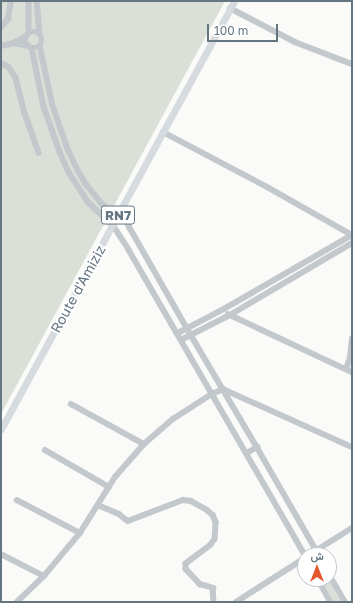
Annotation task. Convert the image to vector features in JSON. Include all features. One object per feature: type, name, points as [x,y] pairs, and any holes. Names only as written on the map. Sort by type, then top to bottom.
[{"type":"main road","name":"Route d'Amiziz","points":[[1,429],[232,4]]},
{"type":"street","points":[[1,27],[8,19],[11,1]]},
{"type":"street","points":[[29,1],[28,34],[26,40],[30,47],[44,107],[67,168],[79,190],[88,202],[113,225],[130,250],[300,547]]},
{"type":"street","points":[[37,1],[40,33],[43,38],[40,46],[52,101],[71,156],[78,170],[94,195],[102,204],[118,216],[130,228],[315,547]]},
{"type":"street","points":[[232,4],[307,47],[352,64]]},
{"type":"street","points":[[1,46],[14,43],[28,34],[35,32],[40,33]]},
{"type":"street","points":[[14,43],[30,47],[40,46]]},
{"type":"street","points":[[1,63],[9,67],[16,78],[25,113],[39,153]]},
{"type":"street","points":[[163,132],[303,206],[352,235],[224,309],[178,333]]},
{"type":"street","points":[[181,340],[230,315],[352,243]]},
{"type":"street","points":[[224,309],[230,315],[352,372]]},
{"type":"street","points":[[346,369],[350,358],[352,339]]},
{"type":"street","points":[[17,602],[44,576],[80,533],[109,487],[144,444],[172,419],[212,394],[224,389],[352,447]]},
{"type":"street","points":[[71,404],[144,444]]},
{"type":"street","points":[[247,453],[258,447]]},
{"type":"street","points":[[45,450],[109,487]]},
{"type":"street","points":[[17,500],[80,533]]},
{"type":"street","points":[[98,505],[120,514],[128,521],[183,500],[191,501],[207,510],[216,522],[217,531],[215,539],[211,545],[186,564],[186,569],[200,584],[212,588],[214,602]]},
{"type":"street","points":[[326,547],[352,528]]},
{"type":"street","points":[[1,554],[44,576]]},
{"type":"street","points":[[236,602],[297,561]]},
{"type":"street","points":[[323,587],[331,602]]},
{"type":"street","points":[[336,587],[345,602]]},
{"type":"shaded area","points":[[1,1],[225,1],[1,414]]},
{"type":"shaded area","points":[[326,587],[333,587],[341,602],[334,602]]}]
